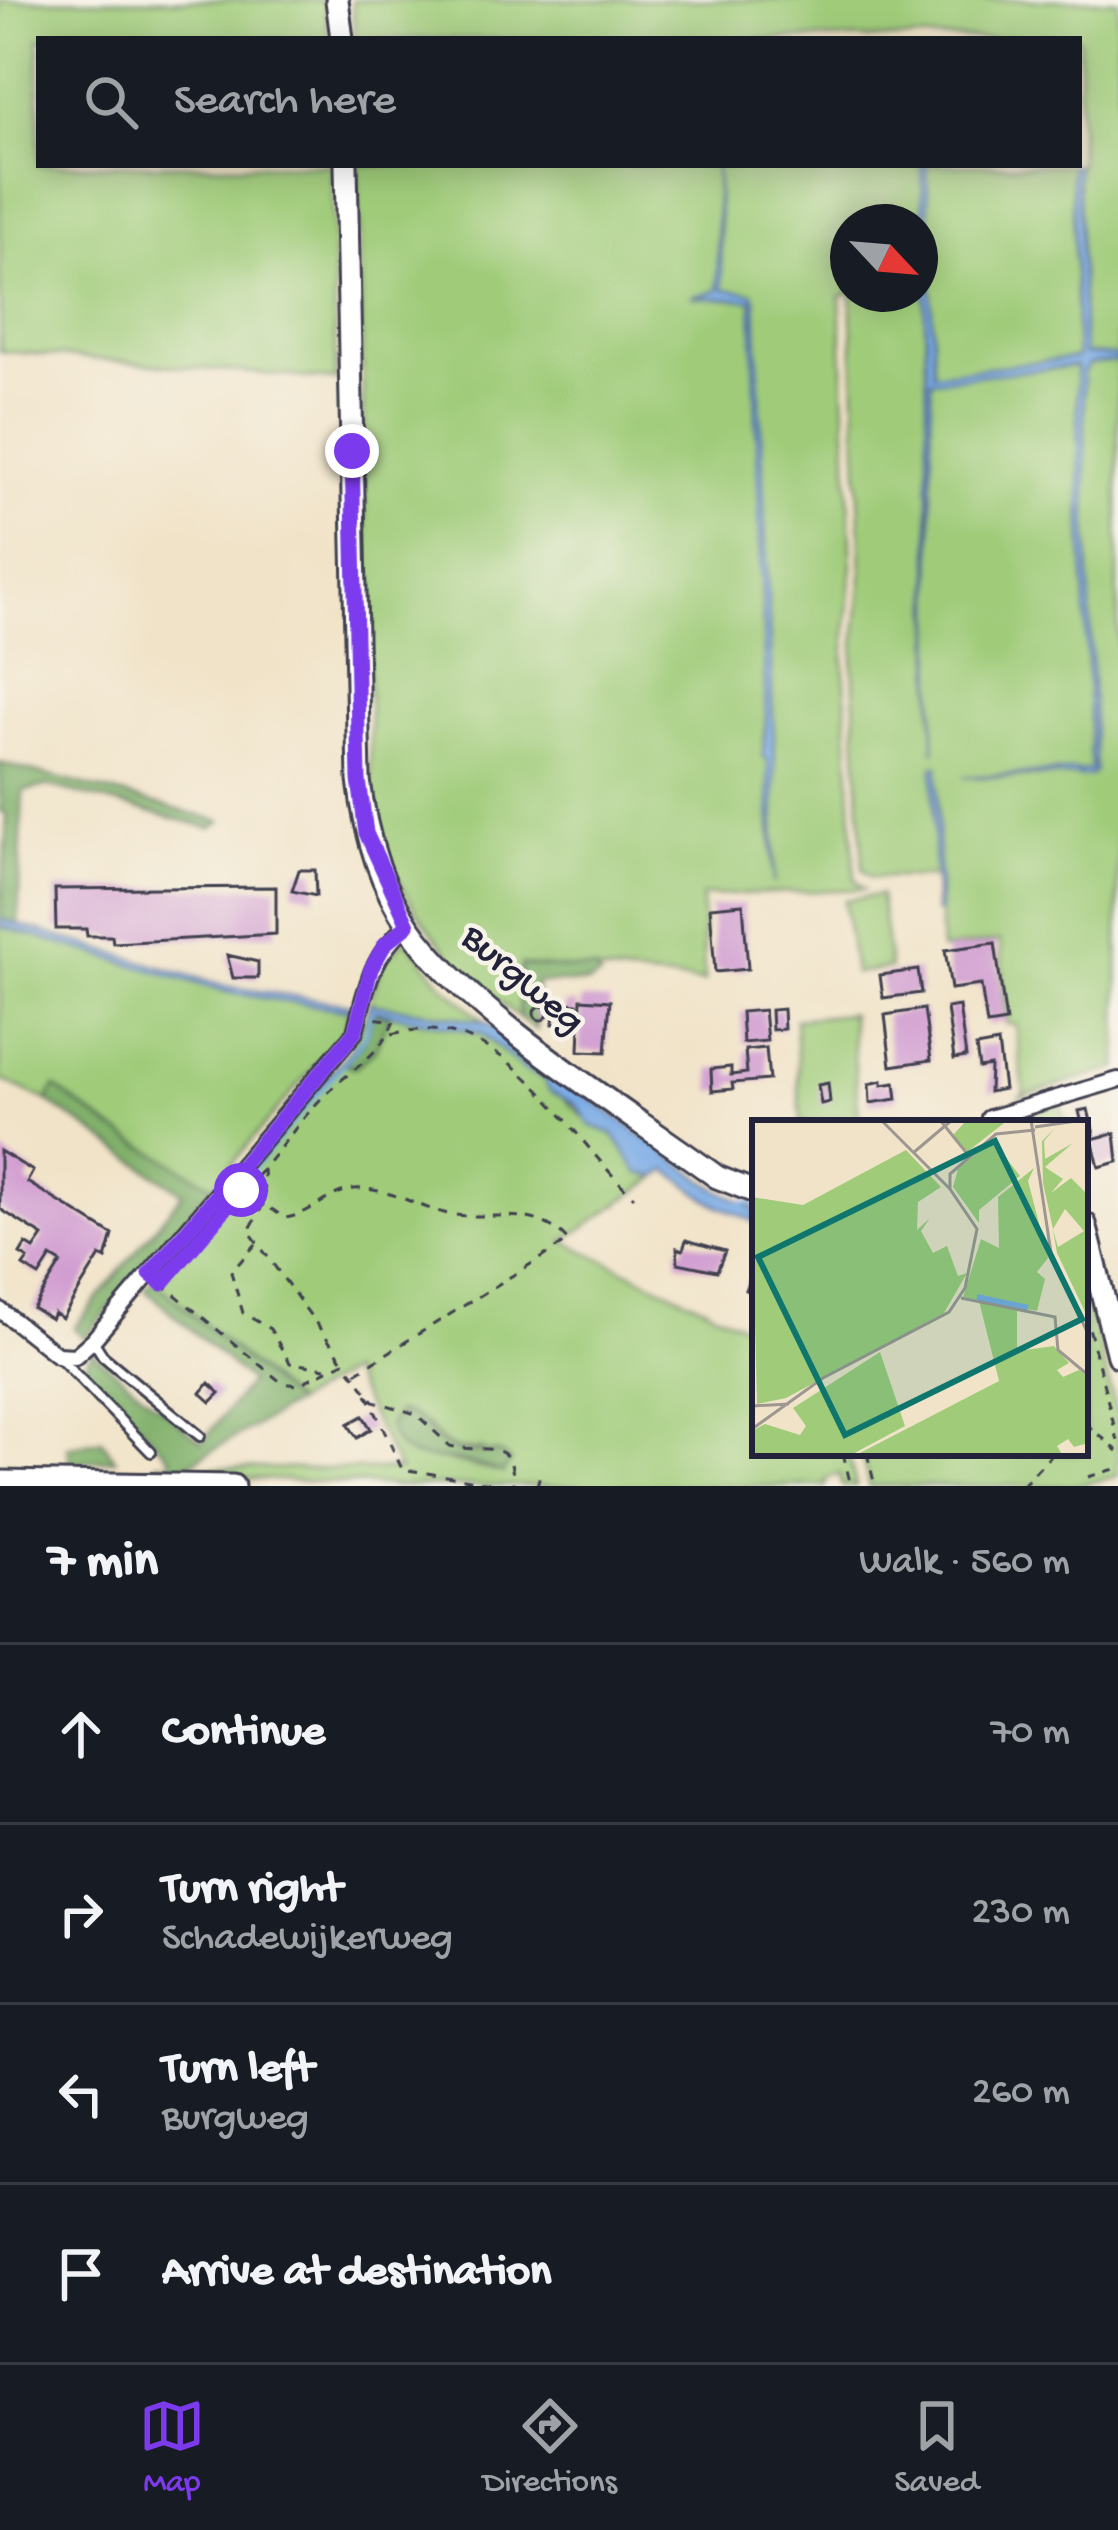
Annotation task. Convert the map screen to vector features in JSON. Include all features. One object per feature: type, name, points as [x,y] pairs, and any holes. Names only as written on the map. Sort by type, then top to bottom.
[{"type":"main road","points":[[337,0],[342,36]]},
{"type":"main road","name":"Burgweg","points":[[346,168],[359,780],[366,833],[408,925],[448,973],[492,1012],[717,1177],[752,1191]]},
{"type":"main road","points":[[1088,1234],[1113,1316],[1118,1356]]},
{"type":"main road","points":[[0,1482],[233,1486]]},
{"type":"street","points":[[0,1310],[57,1354],[75,1356],[93,1340],[156,1279],[355,1032],[371,969],[385,944],[408,925]]},
{"type":"street","points":[[989,1120],[1118,1080]]},
{"type":"lane","points":[[93,1340],[103,1356],[200,1436]]},
{"type":"lane","points":[[57,1354],[151,1452]]},
{"type":"path","points":[[344,1362],[297,1385],[282,1383],[156,1279],[263,1169],[331,1089],[375,1055],[394,1021],[372,1018]]},
{"type":"path","points":[[388,1035],[408,1030],[462,1036],[516,1067],[548,1095],[604,1170],[634,1197]]},
{"type":"path","points":[[263,1169],[268,1188],[249,1231],[344,1362],[354,1374],[364,1387],[374,1401],[416,1414],[450,1446],[487,1447],[506,1454],[513,1464],[510,1486],[402,1469],[364,1387]]},
{"type":"path","points":[[242,1191],[262,1208],[285,1218],[299,1216],[338,1193],[381,1192],[448,1214],[506,1213],[557,1229],[568,1240],[354,1374]]},
{"type":"path","points":[[258,1244],[231,1272],[244,1313],[271,1329],[290,1363],[329,1370]]},
{"type":"path","points":[[1088,1324],[1118,1441]]},
{"type":"path","points":[[1088,1425],[1118,1450]]},
{"type":"path","points":[[844,1456],[851,1486]]},
{"type":"path","points":[[868,1456],[875,1486]]},
{"type":"path","points":[[1022,1486],[1051,1456]]},
{"type":"path","points":[[1088,1477],[1118,1468]]},
{"type":"path","points":[[537,1486],[541,1470]]},
{"type":"green space","points":[[0,0],[325,0],[328,36],[36,36],[36,168],[332,168],[336,380],[0,351]]},
{"type":"green space","points":[[352,0],[1118,0],[1118,1068],[1020,1097],[1024,1092],[1016,1025],[1007,1024],[1000,941],[941,950],[938,877],[871,877],[863,870],[853,665],[862,575],[852,312],[938,312],[938,204],[830,204],[830,312],[841,312],[852,566],[844,661],[855,880],[864,889],[702,896],[704,982],[535,966],[518,972],[519,1017],[464,969],[419,914],[386,851],[376,816],[371,780],[358,168],[1082,168],[1082,36],[355,36]]},
{"type":"green space","points":[[0,763],[221,821],[211,828],[48,786],[23,791],[18,924],[0,919],[7,816],[0,811]]},
{"type":"green space","points":[[880,895],[890,968],[854,973],[844,900]]},
{"type":"green space","points":[[0,926],[230,993],[348,1010],[345,1030],[213,1186],[114,1130],[56,1088],[47,1101],[0,1079]]},
{"type":"green space","points":[[407,939],[440,982],[485,1022],[370,1003],[383,960]]},
{"type":"green space","points":[[521,965],[595,970],[600,977],[588,983],[536,983],[536,1030],[519,1017]]},
{"type":"green space","points":[[368,1009],[471,1027],[515,1055],[590,1123],[611,1133],[634,1162],[657,1177],[564,1241],[752,1330],[752,1456],[849,1456],[856,1486],[842,1486],[839,1474],[827,1478],[826,1486],[397,1486],[180,1475],[183,1467],[399,1470],[349,1372],[295,1403],[153,1280],[350,1050]],"holes":[[[425,1423],[455,1449],[481,1449],[502,1473],[445,1460]]]},
{"type":"green space","points":[[373,1013],[389,1016],[374,1051],[355,1067],[345,1064],[364,1040]]},
{"type":"green space","points":[[851,1014],[859,1120],[801,1120],[795,1019]]},
{"type":"green space","points":[[55,1087],[114,1130],[213,1186],[85,1338],[74,1328],[183,1193],[47,1101]]},
{"type":"green space","points":[[1059,1101],[1065,1120],[1010,1120]]},
{"type":"green space","points":[[153,1280],[295,1403],[183,1467],[180,1475],[151,1474],[147,1469],[160,1462],[172,1465],[169,1456],[84,1366],[92,1352],[202,1442],[250,1382],[145,1289]]},
{"type":"green space","points":[[1088,1301],[1118,1419],[1118,1476],[1075,1486],[869,1486],[862,1456],[1088,1456]]},
{"type":"green space","points":[[398,1412],[415,1418],[454,1450],[502,1454],[511,1462],[502,1473],[408,1453],[393,1438],[389,1424]]},
{"type":"green space","points":[[102,1440],[115,1459],[70,1463],[68,1447]]},
{"type":"water","points":[[716,168],[723,289],[753,293],[756,300],[775,766],[774,884],[768,760],[763,757],[766,718],[752,300],[691,297],[718,290]]},
{"type":"water","points":[[922,168],[927,168],[928,204],[923,204]]},
{"type":"water","points":[[1071,168],[1077,168],[1084,354],[1118,356],[1118,361],[1089,364],[1083,373],[1095,772],[1090,776],[963,777],[1091,770],[1076,366],[931,380],[934,753],[925,312],[932,312],[934,373],[1077,358]]},
{"type":"water","points":[[933,766],[938,766],[939,913],[935,912]]},
{"type":"water","points":[[0,919],[225,986],[349,1004],[348,1010],[230,993],[0,926]]},
{"type":"water","points":[[370,1003],[485,1022],[715,1188],[752,1207],[752,1221],[711,1202],[668,1170],[657,1177],[639,1173],[613,1134],[590,1125],[577,1105],[550,1091],[543,1078],[526,1071],[481,1033],[368,1009]]},
{"type":"building","points":[[299,870],[315,870],[316,896],[292,891]]},
{"type":"building","points":[[276,887],[276,934],[113,943],[112,936],[87,936],[86,929],[56,929],[55,889]]},
{"type":"building","points":[[743,904],[748,969],[715,972],[710,907]]},
{"type":"building","points":[[995,943],[1006,1022],[987,1025],[981,985],[951,989],[945,950]]},
{"type":"building","points":[[227,955],[258,962],[258,978],[233,978]]},
{"type":"building","points":[[918,970],[921,993],[883,998],[880,975]]},
{"type":"building","points":[[581,999],[610,1001],[606,1052],[579,1051]]},
{"type":"building","points":[[565,1003],[577,1004],[574,1026],[553,1024],[554,1011],[564,1012]]},
{"type":"building","points":[[541,1006],[548,1013],[541,1020],[534,1013]]},
{"type":"building","points":[[959,1006],[966,1057],[954,1059],[947,1008]]},
{"type":"building","points":[[783,1009],[784,1029],[772,1030],[771,1010]]},
{"type":"building","points":[[924,1009],[931,1060],[891,1066],[885,1015]]},
{"type":"building","points":[[764,1010],[767,1041],[743,1043],[741,1012]]},
{"type":"building","points":[[998,1043],[1004,1089],[989,1092],[990,1066],[979,1068],[976,1047]]},
{"type":"building","points":[[766,1048],[769,1080],[732,1083],[733,1089],[712,1091],[711,1069],[731,1067],[731,1075],[747,1073],[745,1050]]},
{"type":"building","points":[[882,1081],[882,1085],[895,1083],[897,1099],[870,1103],[869,1084]]},
{"type":"building","points":[[828,1083],[830,1102],[821,1104],[818,1085]]},
{"type":"building","points":[[1088,1109],[1094,1134],[1088,1135],[1088,1120],[1081,1120],[1079,1111]]},
{"type":"building","points":[[1115,1133],[1118,1162],[1099,1167],[1092,1139]]},
{"type":"building","points":[[0,1151],[33,1171],[27,1182],[113,1235],[106,1259],[100,1256],[62,1318],[54,1313],[51,1319],[33,1308],[61,1263],[51,1257],[39,1276],[23,1266],[28,1259],[20,1254],[26,1244],[34,1249],[43,1236],[0,1209]]},
{"type":"building","points":[[686,1240],[725,1251],[717,1271],[678,1263],[677,1248],[683,1250]]},
{"type":"building","points":[[209,1383],[220,1393],[211,1402],[201,1393]]},
{"type":"building","points":[[363,1416],[371,1429],[357,1438],[348,1424]]},
{"type":"waterway","points":[[161,1276],[347,1059],[364,1037],[372,1010]]},
{"type":"waterway","points":[[741,1202],[752,1203]]},
{"type":"route","points":[[241,1190],[162,1284],[150,1274],[355,1032],[371,969],[385,944],[408,925],[366,833],[359,780],[352,451]]}]
